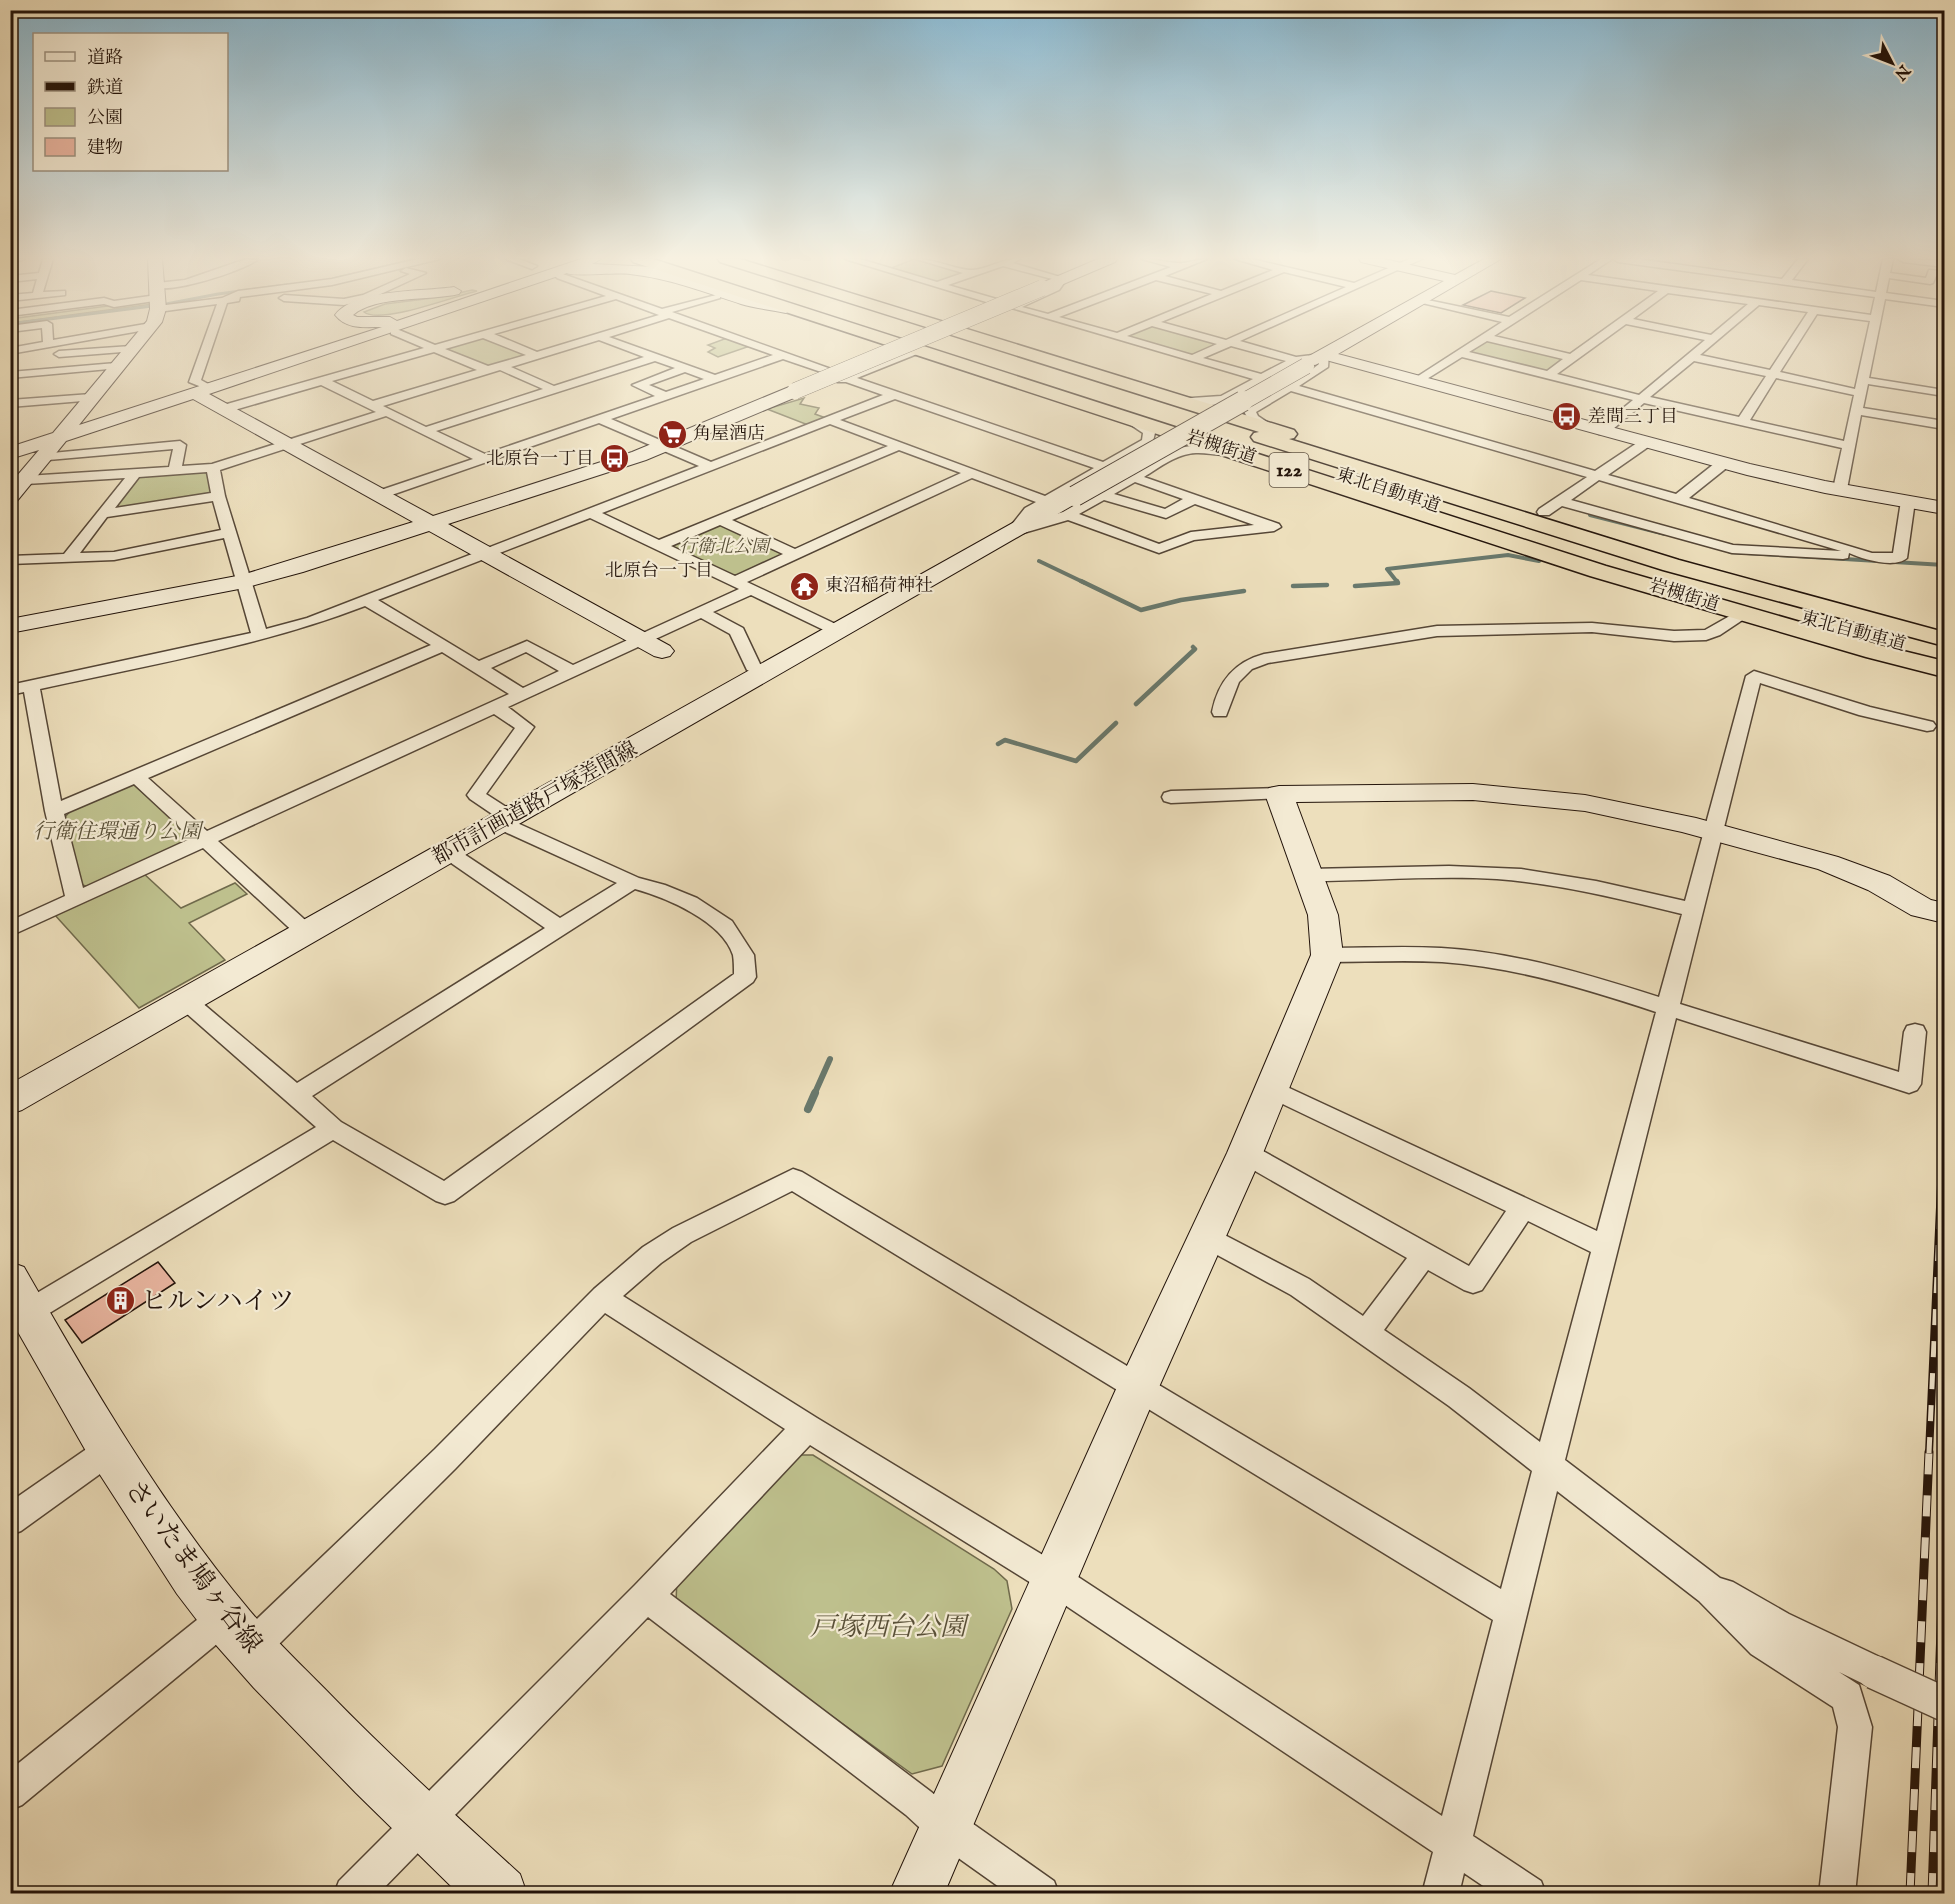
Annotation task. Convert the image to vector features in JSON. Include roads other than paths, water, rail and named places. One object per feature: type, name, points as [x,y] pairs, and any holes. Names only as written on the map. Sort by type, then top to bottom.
[{"type":"highway","name":"岩槻街道","points":[[912,348],[1576,564],[1742,614],[1944,669]]},
{"type":"highway","name":"東北自動車道","points":[[924,348],[1661,578],[1944,656]]},
{"type":"highway","name":"東北自動車道","points":[[978,348],[1556,530],[1763,591],[1944,639]]},
{"type":"highway","name":"岩槻街道","points":[[1010,348],[1544,512],[1753,571],[1944,620]]},
{"type":"street","points":[[10,351],[27,348]]},
{"type":"street","points":[[39,348],[30,356],[131,349]]},
{"type":"street","points":[[206,348],[195,382],[199,389],[224,409],[662,651]]},
{"type":"street","points":[[306,350],[310,348]]},
{"type":"street","points":[[10,453],[314,348]]},
{"type":"street","points":[[264,371],[329,348]]},
{"type":"street","points":[[199,389],[264,371],[331,348]]},
{"type":"street","points":[[224,409],[435,348],[488,370]]},
{"type":"street","points":[[518,348],[536,355]]},
{"type":"street","points":[[373,405],[559,348]]},
{"type":"street","points":[[630,348],[715,379]]},
{"type":"street","points":[[763,348],[827,371]]},
{"type":"street","points":[[761,406],[786,388],[885,348]]},
{"type":"street","points":[[10,626],[244,581],[295,567],[664,447],[897,348]]},
{"type":"street","points":[[1159,348],[1262,378]]},
{"type":"street","points":[[1194,358],[1216,348]]},
{"type":"street","points":[[1248,348],[1301,363]]},
{"type":"street","name":"都市計画道路戸塚差間線","points":[[10,1101],[1062,505],[1301,363],[1338,348]]},
{"type":"street","points":[[1418,380],[1468,348]]},
{"type":"street","points":[[1530,348],[1572,358]]},
{"type":"street","points":[[1549,375],[1586,348]]},
{"type":"street","points":[[1603,431],[1703,348]]},
{"type":"street","points":[[1742,422],[1790,348]]},
{"type":"street","points":[[1840,489],[1869,348]]},
{"type":"street","points":[[10,497],[131,349]]},
{"type":"street","points":[[761,406],[798,398],[918,350]]},
{"type":"street","points":[[1460,353],[1643,399],[1849,446]]},
{"type":"street","points":[[380,495],[784,355]]},
{"type":"street","points":[[1266,427],[1253,418],[1250,411],[1324,365],[1325,355],[1724,463],[1840,489],[1944,506]]},
{"type":"street","points":[[424,431],[655,357]]},
{"type":"street","points":[[1692,357],[1860,393]]},
{"type":"street","points":[[1181,401],[1207,402],[1224,399],[1262,378],[1301,363]]},
{"type":"street","points":[[10,375],[116,366]]},
{"type":"street","points":[[500,366],[554,390]]},
{"type":"street","points":[[666,396],[639,385],[686,368]]},
{"type":"street","points":[[846,378],[1104,467]]},
{"type":"street","points":[[1863,380],[1944,393]]},
{"type":"street","points":[[322,381],[484,459]]},
{"type":"street","points":[[1290,387],[1843,547],[1870,557]]},
{"type":"street","points":[[10,690],[260,636],[312,621],[896,394]]},
{"type":"street","points":[[10,404],[91,398]]},
{"type":"street","points":[[1856,411],[1944,425]]},
{"type":"street","points":[[26,480],[213,468],[388,412]]},
{"type":"street","points":[[1062,505],[1104,467],[1148,442],[1149,433],[1143,426],[1129,418]]},
{"type":"street","points":[[600,419],[710,466]]},
{"type":"street","points":[[830,420],[1062,505],[1159,549],[1191,536],[1274,527],[1133,477]]},
{"type":"street","points":[[10,448],[62,434]]},
{"type":"street","points":[[1544,512],[1647,442]]},
{"type":"street","points":[[41,458],[180,445],[175,470]]},
{"type":"street","points":[[660,545],[898,446]]},
{"type":"street","points":[[1062,505],[1103,495],[1177,452],[1197,449],[1231,451]]},
{"type":"street","points":[[1679,499],[1724,463]]},
{"type":"street","points":[[213,468],[229,533],[260,636]]},
{"type":"street","points":[[69,557],[136,472]]},
{"type":"street","points":[[10,929],[642,640],[701,612],[795,554],[972,473]]},
{"type":"street","points":[[1103,495],[1166,514],[1193,499]]},
{"type":"street","points":[[103,514],[219,496]]},
{"type":"street","points":[[1561,501],[1732,549],[1900,558],[1908,501]]},
{"type":"street","points":[[591,513],[838,631]]},
{"type":"street","points":[[721,520],[795,554]]},
{"type":"street","points":[[10,560],[114,556],[229,533]]},
{"type":"street","points":[[367,600],[523,695]]},
{"type":"street","points":[[701,612],[737,631],[753,667],[766,673]]},
{"type":"street","points":[[1220,712],[1223,697],[1232,680],[1246,666],[1264,659],[1437,631],[1576,629],[1594,626],[1687,636],[1708,635],[1742,614]]},
{"type":"street","points":[[54,811],[443,646]]},
{"type":"street","points":[[478,668],[527,646],[573,672]]},
{"type":"street","points":[[1440,1893],[1548,1467],[1670,1006],[1754,676],[1865,711],[1927,726]]},
{"type":"street","points":[[31,686],[54,811],[76,900]]},
{"type":"street","points":[[186,1001],[333,1128],[445,1194],[745,977],[743,955],[725,926],[690,903],[658,889],[632,882],[506,820],[476,795],[525,727],[496,707]]},
{"type":"street","points":[[137,777],[307,933]]},
{"type":"street","points":[[1171,797],[1473,792],[1534,796],[1629,810],[1857,873],[1922,908],[1944,913]]},
{"type":"street","points":[[916,1893],[1138,1387],[1245,1153],[1327,955],[1323,915],[1279,794]]},
{"type":"street","points":[[448,852],[558,927]]},
{"type":"street","points":[[1308,875],[1454,871],[1498,873],[1568,882],[1694,910]]},
{"type":"street","points":[[296,1095],[632,882]]},
{"type":"street","points":[[1327,955],[1443,955],[1506,964],[1574,978],[1670,1006],[1909,1084],[1915,1032]]},
{"type":"street","points":[[1272,1089],[1606,1247]]},
{"type":"street","points":[[17,1305],[333,1128]]},
{"type":"street","points":[[1245,1153],[1473,1282],[1522,1209]]},
{"type":"street","points":[[10,1793],[237,1633],[445,1459],[603,1297],[652,1255],[682,1235],[792,1179],[1511,1613]]},
{"type":"street","points":[[1206,1237],[1300,1287],[1459,1397],[1710,1590],[1762,1642],[1847,1697],[1855,1727],[1837,1893]]},
{"type":"street","points":[[1366,1333],[1425,1254]]},
{"type":"street","points":[[603,1297],[807,1427],[1055,1580],[1528,1893]]},
{"type":"street","name":"さいたま鳩ヶ谷線","points":[[17,1305],[164,1537],[237,1633],[421,1821],[500,1893]]},
{"type":"street","points":[[352,1893],[645,1596],[807,1427]]},
{"type":"street","points":[[10,1520],[108,1451]]},
{"type":"street","points":[[1710,1590],[1727,1594],[1778,1624],[1944,1704]]},
{"type":"street","points":[[645,1596],[918,1803],[946,1827],[1041,1893]]},
{"type":"waterway","points":[[1590,515],[1665,534]]},
{"type":"waterway","points":[[1730,552],[1944,565]]},
{"type":"waterway","points":[[1398,583],[1387,569],[1508,555],[1539,561]]},
{"type":"waterway","points":[[1039,561],[1085,583]]},
{"type":"waterway","points":[[1081,581],[1141,610],[1181,600],[1244,591]]},
{"type":"waterway","points":[[1355,586],[1398,583]]},
{"type":"waterway","points":[[1293,586],[1327,585]]},
{"type":"waterway","points":[[1136,704],[1195,649],[1193,647]]},
{"type":"waterway","points":[[998,744],[1005,740],[1076,761],[1116,723]]},
{"type":"waterway","points":[[814,1095],[830,1059]]},
{"type":"waterway","points":[[808,1109],[815,1093]]},
{"type":"railway","points":[[1929,1453],[1944,1118]]},
{"type":"railway","points":[[1910,1894],[1929,1452]]},
{"type":"railway","points":[[1932,1894],[1944,1541]]},
{"type":"place","name":"差間三丁目","points":[[1567,417]]},
{"type":"place","name":"角屋酒店","points":[[672,434]]},
{"type":"place","name":"北原台一丁目","points":[[615,459]]},
{"type":"place","name":"東沼稲荷神社","points":[[804,586]]},
{"type":"place","name":"ヒルンハイツ","points":[[120,1301]]},
{"type":"district","name":"北原台一丁目","points":[[659,571]]},
{"type":"park label","name":"行衛北公園","points":[[724,547]]},
{"type":"park label","name":"行衛住環通り公園","points":[[117,832]]},
{"type":"park label","name":"戸塚西台公園","points":[[888,1627]]}]
